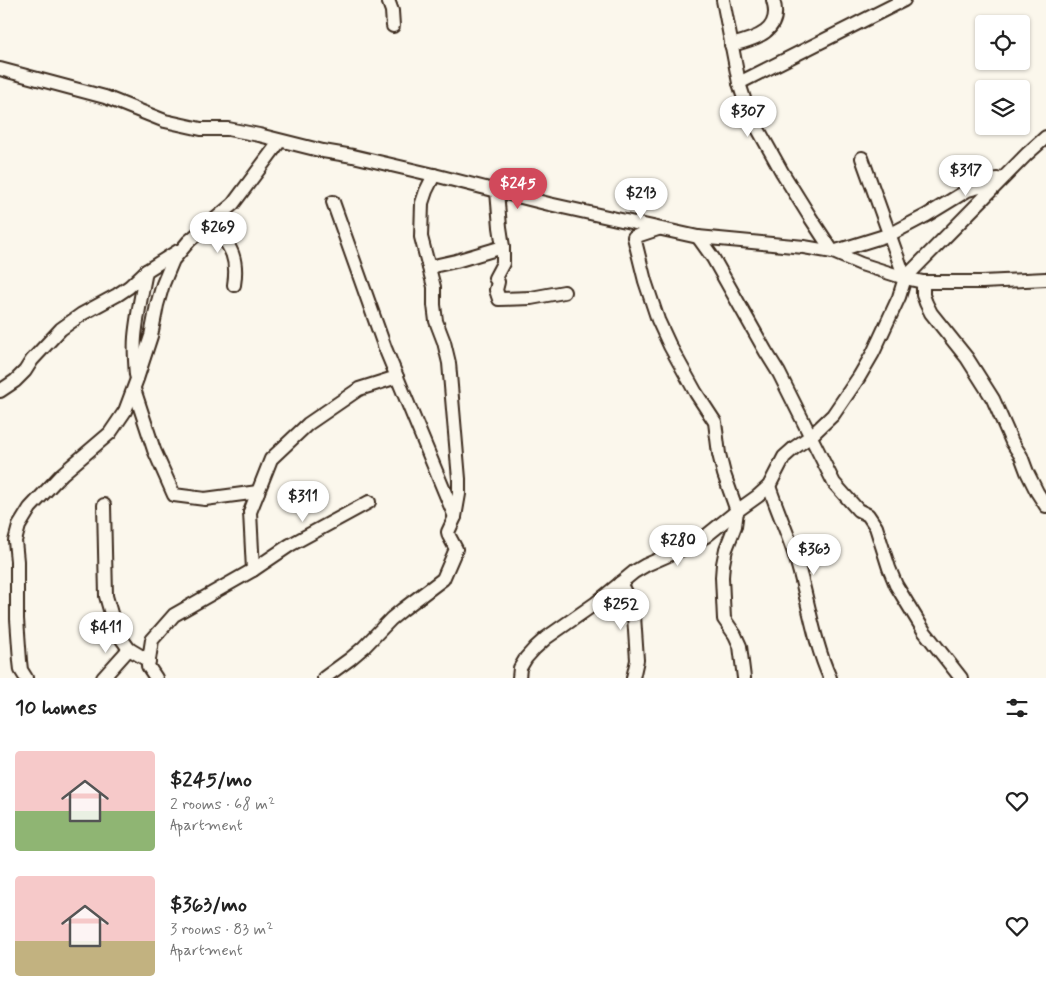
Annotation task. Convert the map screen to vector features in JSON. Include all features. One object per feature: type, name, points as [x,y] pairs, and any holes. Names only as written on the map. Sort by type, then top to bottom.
[{"type":"street","points":[[388,0],[392,11],[393,26]]},
{"type":"street","points":[[723,0],[739,83],[748,110],[782,172],[833,252]]},
{"type":"street","points":[[731,45],[755,37],[770,29],[775,16],[773,0]]},
{"type":"street","points":[[739,83],[904,0]]},
{"type":"street","points":[[0,69],[105,97],[165,121],[183,126],[201,129],[228,129],[259,135],[658,229],[698,237],[804,247],[833,252],[861,264],[923,282],[1046,279]]},
{"type":"street","points":[[519,678],[520,668],[526,658],[546,638],[596,603],[634,572],[706,536],[769,486],[784,457],[811,436],[833,415],[859,376],[899,297],[905,278],[1046,137]]},
{"type":"street","points":[[26,678],[21,670],[17,618],[15,541],[19,526],[30,508],[62,474],[110,432],[125,411],[151,336],[162,284],[173,260],[189,241],[233,204],[280,141]]},
{"type":"street","points":[[862,158],[905,278]]},
{"type":"street","points":[[833,252],[890,234],[927,216],[968,190],[988,185],[1012,169]]},
{"type":"street","points":[[324,678],[364,647],[391,619],[443,579],[456,549],[448,532],[455,517],[459,494],[449,363],[436,320],[434,287],[421,237],[422,203],[434,175]]},
{"type":"street","points":[[497,190],[503,262],[495,278],[498,282],[496,290],[500,298],[531,298],[564,292]]},
{"type":"street","points":[[334,202],[385,348],[455,517]]},
{"type":"street","points":[[212,222],[230,247],[236,262],[234,285]]},
{"type":"street","points":[[658,229],[634,237],[645,281],[658,320],[696,393],[715,422],[719,454],[737,511],[735,526],[726,549],[722,577],[724,619],[740,646],[744,678]]},
{"type":"street","points":[[698,237],[713,258],[779,373],[834,483],[858,510],[868,515],[876,527],[896,585],[924,631],[961,678]]},
{"type":"street","points":[[429,267],[503,247]]},
{"type":"street","points":[[0,391],[15,381],[25,371],[32,360],[62,329],[82,314],[129,287],[146,271],[180,250]]},
{"type":"street","points":[[146,271],[135,335],[135,386],[154,450],[174,495],[205,499],[258,492]]},
{"type":"street","points":[[923,282],[923,295],[931,313],[967,358],[993,399],[1012,442],[1046,506]]},
{"type":"street","points":[[253,570],[250,512],[271,459],[308,424],[359,389],[397,377]]},
{"type":"street","points":[[769,486],[796,559],[810,617],[830,678]]},
{"type":"street","points":[[156,678],[148,666],[152,640],[174,615],[253,570],[290,545],[369,502]]},
{"type":"street","points":[[104,505],[106,596],[116,631],[129,648],[149,661]]},
{"type":"street","points":[[620,583],[630,602],[634,616],[637,660],[633,678]]},
{"type":"street","points":[[103,678],[129,648]]}]
